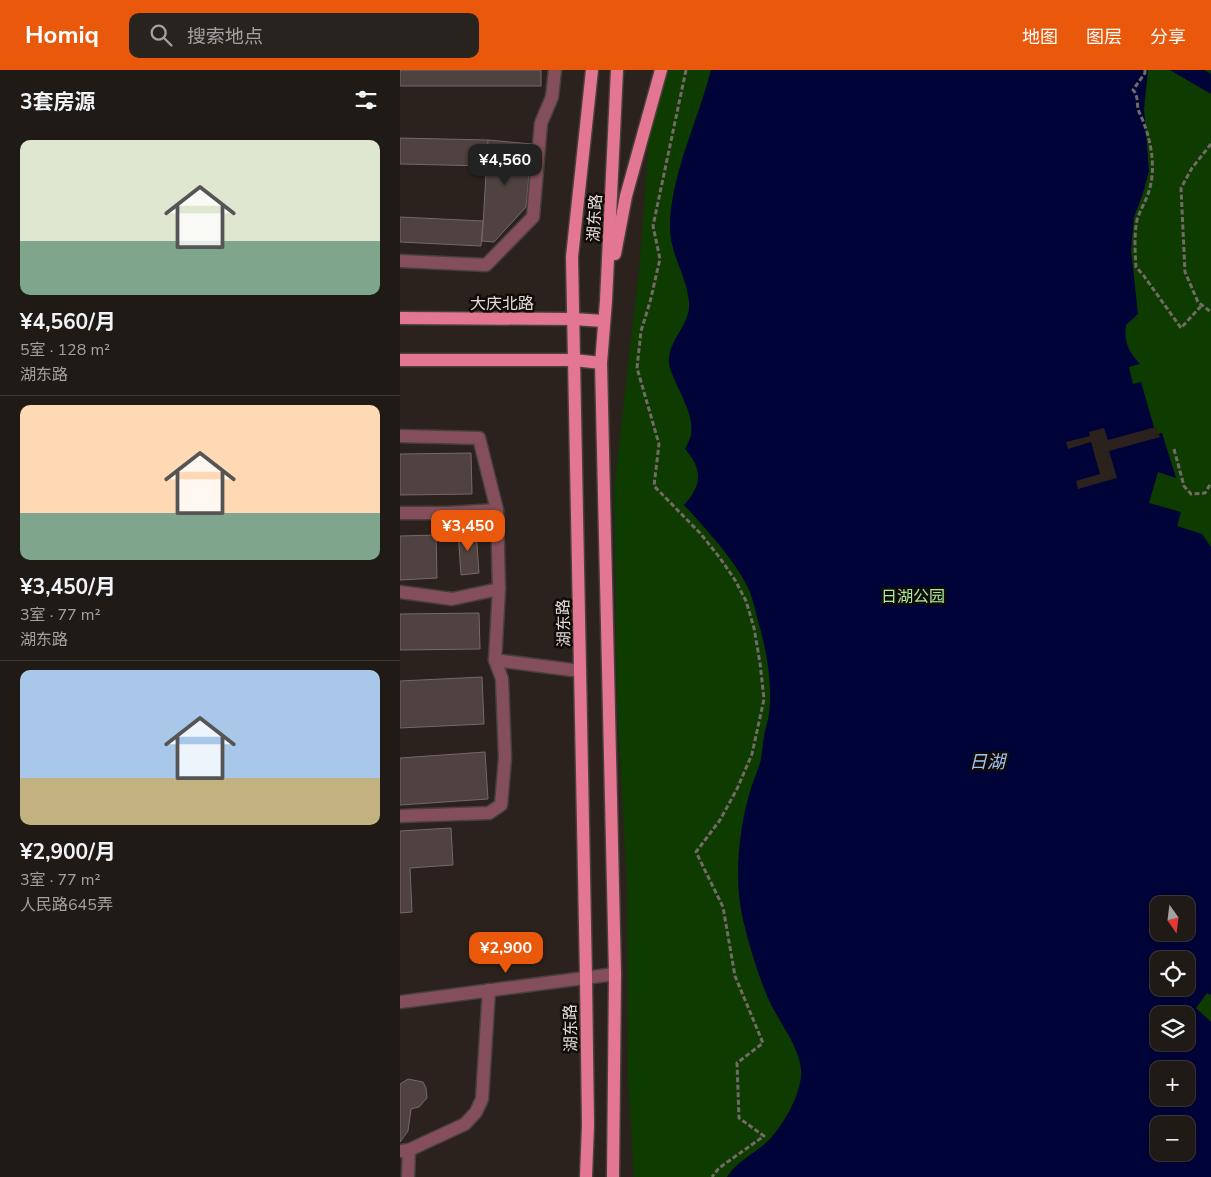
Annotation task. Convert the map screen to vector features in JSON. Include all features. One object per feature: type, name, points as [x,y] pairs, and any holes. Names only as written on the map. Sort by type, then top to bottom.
[{"type":"main road","name":"湖东路","points":[[586,1177],[588,1125],[586,977],[572,257],[592,70]]},
{"type":"main road","name":"湖东路","points":[[613,1177],[615,974],[601,363],[606,301],[617,70]]},
{"type":"main road","points":[[606,301],[626,196],[661,70]]},
{"type":"main road","name":"大庆北路","points":[[400,318],[573,319],[604,322]]},
{"type":"main road","points":[[400,360],[574,360],[601,363]]},
{"type":"street","points":[[400,260],[486,265],[533,217],[541,123],[552,97],[555,70]]},
{"type":"street","points":[[400,436],[479,438],[497,510],[499,589],[495,660],[502,679],[505,758],[501,805],[489,813],[400,816]]},
{"type":"street","points":[[400,513],[497,510]]},
{"type":"street","points":[[400,592],[452,598],[499,589]]},
{"type":"street","points":[[495,660],[580,671]]},
{"type":"street","points":[[400,1002],[615,974]]},
{"type":"street","points":[[408,1177],[404,1150],[465,1124],[476,1112],[482,1099],[489,990]]},
{"type":"path","points":[[686,70],[653,226],[660,259],[641,331],[638,368],[659,444],[654,486],[700,533],[735,580],[746,601],[754,628],[764,699],[752,754],[737,789],[720,820],[696,852],[723,907],[735,976],[763,1043],[737,1063],[739,1118],[764,1136],[719,1168],[712,1177]]},
{"type":"path","points":[[1145,70],[1145,73],[1133,90],[1138,109],[1147,130],[1152,167],[1150,189],[1138,220],[1135,246],[1136,267],[1181,328],[1202,306]]},
{"type":"path","points":[[1211,144],[1192,168],[1181,188],[1185,272],[1198,302],[1211,312]]},
{"type":"path","points":[[1174,449],[1184,486],[1191,494],[1205,493],[1211,483]]},
{"type":"green space","name":"日湖","points":[[654,70],[1211,70],[1211,1177],[634,1177],[628,1080],[627,887],[617,703],[614,489],[640,260]]},
{"type":"water","name":"日湖","points":[[711,70],[1148,70],[1144,109],[1149,171],[1134,217],[1131,250],[1138,314],[1126,325],[1126,341],[1132,355],[1140,364],[1129,367],[1133,384],[1141,382],[1156,434],[1162,433],[1176,478],[1158,472],[1149,503],[1181,512],[1177,526],[1202,534],[1211,547],[1211,995],[1207,993],[1196,1008],[1211,1022],[1211,1177],[727,1177],[736,1166],[764,1145],[780,1126],[790,1111],[797,1094],[801,1067],[795,1047],[772,1007],[757,967],[742,915],[738,885],[740,839],[750,790],[761,759],[764,733],[769,714],[770,690],[766,653],[752,598],[744,581],[720,546],[684,505],[694,491],[698,477],[695,464],[685,449],[691,435],[691,421],[669,364],[669,359],[670,351],[689,310],[688,293],[675,256],[670,228],[671,208],[686,149]]},
{"type":"water","points":[[1170,70],[1204,70],[1211,74],[1211,94]]},
{"type":"pier","points":[[1156,427],[1160,437],[1109,451],[1117,478],[1078,489],[1076,481],[1100,474],[1091,442],[1068,449],[1066,442],[1090,436],[1089,432],[1104,428],[1108,440]]},
{"type":"building","points":[[400,70],[541,70],[541,86],[400,86]]},
{"type":"building","points":[[400,138],[488,140],[488,166],[400,164]]},
{"type":"building","points":[[488,140],[532,144],[526,207],[494,242],[482,241]]},
{"type":"building","points":[[400,217],[483,221],[481,246],[400,242]]},
{"type":"building","points":[[471,453],[472,494],[400,495],[400,454]]},
{"type":"building","points":[[476,530],[479,573],[461,575],[458,531]]},
{"type":"building","points":[[436,535],[437,578],[400,580],[400,536]]},
{"type":"building","points":[[479,613],[480,649],[400,650],[400,614]]},
{"type":"building","points":[[482,677],[484,724],[400,728],[400,681]]},
{"type":"building","points":[[485,752],[488,799],[400,805],[400,758]]},
{"type":"building","points":[[451,828],[453,865],[410,868],[412,912],[400,913],[400,831]]},
{"type":"building","points":[[408,1079],[423,1082],[427,1098],[419,1107],[411,1109],[408,1131],[400,1142],[400,1084]]},
{"type":"park label","name":"日湖公园","points":[[913,596]]}]
